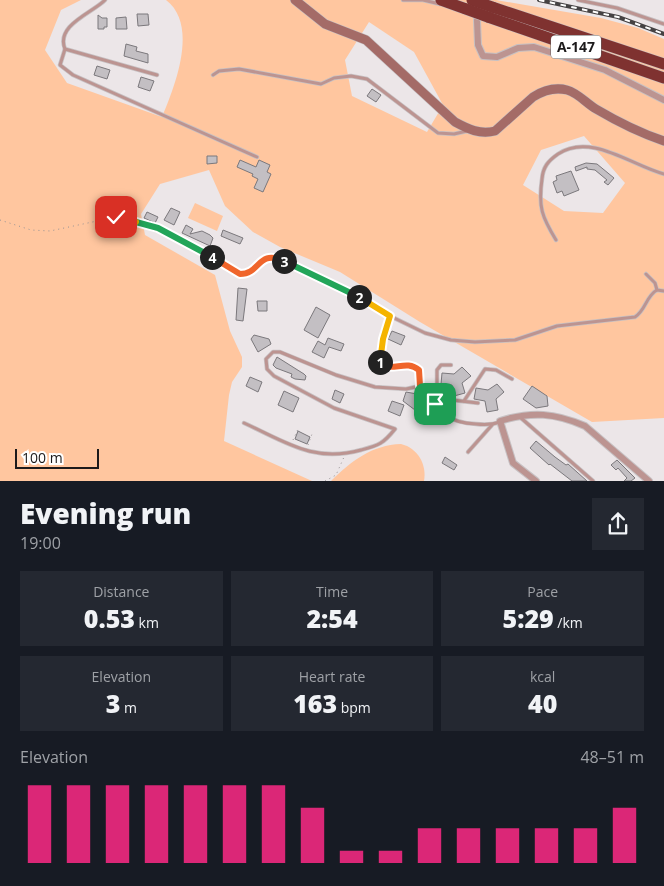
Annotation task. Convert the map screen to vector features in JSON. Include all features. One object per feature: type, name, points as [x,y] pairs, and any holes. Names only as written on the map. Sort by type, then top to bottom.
[{"type":"highway","name":"А-147","points":[[441,0],[469,5],[486,15],[664,78]]},
{"type":"highway","name":"А-147","points":[[486,15],[664,64]]},
{"type":"street","points":[[295,0],[324,24],[366,40],[455,122],[470,130],[495,131],[540,92],[558,89],[574,93],[620,123],[664,141]]},
{"type":"street","points":[[486,15],[478,45],[483,56],[497,58],[518,48],[534,46],[605,70],[664,100]]},
{"type":"street","points":[[536,481],[512,464],[508,443],[500,421],[551,414],[585,426],[649,481]]},
{"type":"lane","points":[[106,0],[72,25],[65,38],[65,48],[60,65],[73,75],[257,157]]},
{"type":"lane","points":[[404,0],[469,5]]},
{"type":"lane","points":[[578,0],[617,8],[664,24]]},
{"type":"lane","points":[[65,48],[158,75]]},
{"type":"lane","points":[[213,75],[220,71],[238,69],[321,84],[334,78],[351,76],[367,79],[438,133],[454,134],[470,130]]},
{"type":"lane","points":[[556,240],[543,220],[539,200],[542,175],[548,161],[562,151],[583,147],[607,151],[664,174]]},
{"type":"lane","points":[[158,228],[240,274],[250,271],[265,258],[274,256],[344,288],[390,316],[425,333],[452,340],[476,342],[514,340],[557,326],[635,317],[639,314],[651,293],[658,290],[664,291]]},
{"type":"lane","points":[[646,274],[655,283],[658,290]]},
{"type":"lane","points":[[390,316],[383,339],[380,360],[383,366],[390,368],[408,364],[415,366],[419,370],[420,386],[436,403],[441,413],[454,422],[492,425]]},
{"type":"lane","points":[[244,422],[305,451],[322,455],[346,454],[384,443],[395,429],[334,408],[287,384],[267,369],[266,364],[273,352],[286,352],[336,375],[375,387],[406,389],[420,386]]},
{"type":"lane","points":[[436,403],[437,370],[441,365],[451,365]]},
{"type":"lane","points":[[464,401],[485,369],[496,370],[512,380]]},
{"type":"lane","points":[[436,403],[444,399],[478,403]]},
{"type":"lane","points":[[520,417],[593,481]]},
{"type":"lane","points":[[468,452],[492,425],[500,421]]},
{"type":"lane","points":[[291,444],[293,440]]},
{"type":"lane","points":[[305,451],[307,446]]},
{"type":"path","points":[[0,220],[30,230],[50,232],[116,217],[158,228]]},
{"type":"path","points":[[293,440],[298,429]]},
{"type":"path","points":[[307,446],[312,434]]},
{"type":"path","points":[[325,481],[336,475],[346,454]]},
{"type":"shaded area","points":[[0,0],[81,0],[61,10],[45,50],[67,83],[162,117],[178,73],[183,40],[181,24],[176,11],[166,0],[496,0],[601,18],[638,28],[664,39],[664,418],[592,422],[420,322],[340,272],[280,247],[253,232],[225,206],[209,170],[160,184],[141,214],[145,235],[215,275],[230,331],[242,357],[242,367],[232,382],[229,395],[224,441],[312,481],[0,481]],"holes":[[[369,22],[414,52],[443,105],[427,132],[352,96],[345,60]],[[584,136],[625,183],[603,213],[564,211],[523,185],[541,150]]]},
{"type":"shaded area","points":[[195,203],[223,216],[217,231],[188,218]]},
{"type":"shaded area","points":[[401,444],[417,453],[423,463],[424,481],[331,481],[363,455],[381,447]]},
{"type":"building","points":[[137,14],[148,14],[149,25],[138,26]]},
{"type":"building","points":[[98,15],[102,18],[107,18],[107,27],[104,27],[104,29],[98,29]]},
{"type":"building","points":[[126,17],[127,29],[116,29],[116,18]]},
{"type":"building","points":[[126,44],[137,47],[136,51],[148,54],[148,63],[124,56]]},
{"type":"building","points":[[97,66],[110,70],[107,79],[94,75]]},
{"type":"building","points":[[141,77],[154,81],[150,91],[138,87]]},
{"type":"building","points":[[372,89],[381,95],[376,102],[367,96]]},
{"type":"building","points":[[207,156],[217,156],[217,163],[207,164]]},
{"type":"building","points":[[240,160],[256,167],[259,160],[270,165],[267,172],[271,174],[263,192],[254,188],[258,179],[252,176],[253,174],[237,167]]},
{"type":"building","points":[[586,163],[597,164],[614,178],[608,185],[604,182],[607,180],[595,170],[587,169],[587,167],[576,171],[575,167]]},
{"type":"building","points":[[571,171],[579,190],[564,196],[562,191],[557,193],[553,182],[557,180],[556,176]]},
{"type":"building","points":[[171,208],[180,212],[174,225],[164,220]]},
{"type":"building","points":[[147,212],[158,217],[155,223],[144,218]]},
{"type":"building","points":[[186,225],[193,229],[190,234],[202,231],[210,235],[213,238],[210,246],[182,233]]},
{"type":"building","points":[[223,230],[243,238],[240,244],[221,236]]},
{"type":"building","points":[[238,288],[247,289],[243,321],[236,320]]},
{"type":"building","points":[[257,301],[267,301],[267,311],[258,311]]},
{"type":"building","points":[[316,307],[330,315],[318,338],[304,330]]},
{"type":"building","points":[[392,331],[405,336],[401,345],[388,339]]},
{"type":"building","points":[[254,335],[269,339],[271,344],[258,352],[251,339]]},
{"type":"building","points":[[328,338],[344,344],[341,351],[329,347],[324,358],[312,352],[318,341],[325,345]]},
{"type":"building","points":[[277,357],[304,374],[306,376],[305,380],[295,379],[291,377],[292,374],[276,368],[273,365]]},
{"type":"building","points":[[462,367],[471,376],[462,383],[465,393],[454,396],[452,385],[441,384],[442,373],[454,374]]},
{"type":"building","points":[[250,377],[262,382],[258,392],[246,386]]},
{"type":"building","points":[[497,384],[504,392],[496,399],[498,410],[487,412],[485,401],[474,399],[476,388],[488,390]]},
{"type":"building","points":[[532,386],[547,396],[548,406],[536,408],[523,399]]},
{"type":"building","points":[[335,390],[344,394],[340,403],[332,399]]},
{"type":"building","points":[[284,391],[299,398],[293,412],[278,405]]},
{"type":"building","points":[[406,392],[417,394],[420,392],[425,399],[415,410],[403,401]]},
{"type":"building","points":[[392,401],[404,405],[400,416],[388,411]]},
{"type":"building","points":[[432,410],[443,418],[441,423],[429,417]]},
{"type":"building","points":[[298,431],[310,437],[307,444],[295,439]]},
{"type":"building","points":[[536,441],[566,465],[568,464],[587,481],[572,481],[549,465],[530,448]]},
{"type":"building","points":[[445,457],[457,465],[454,470],[442,463]]},
{"type":"building","points":[[617,460],[635,478],[631,481],[624,481],[627,478],[618,468],[616,470],[611,465]]},
{"type":"railway","points":[[539,0],[618,17],[664,34]]},
{"type":"route","points":[[116,217],[158,228],[240,274],[250,271],[265,258],[274,256],[344,288],[390,316],[380,352],[380,360],[383,366],[390,368],[408,364],[415,366],[419,370],[422,380],[420,386],[435,404]]}]
